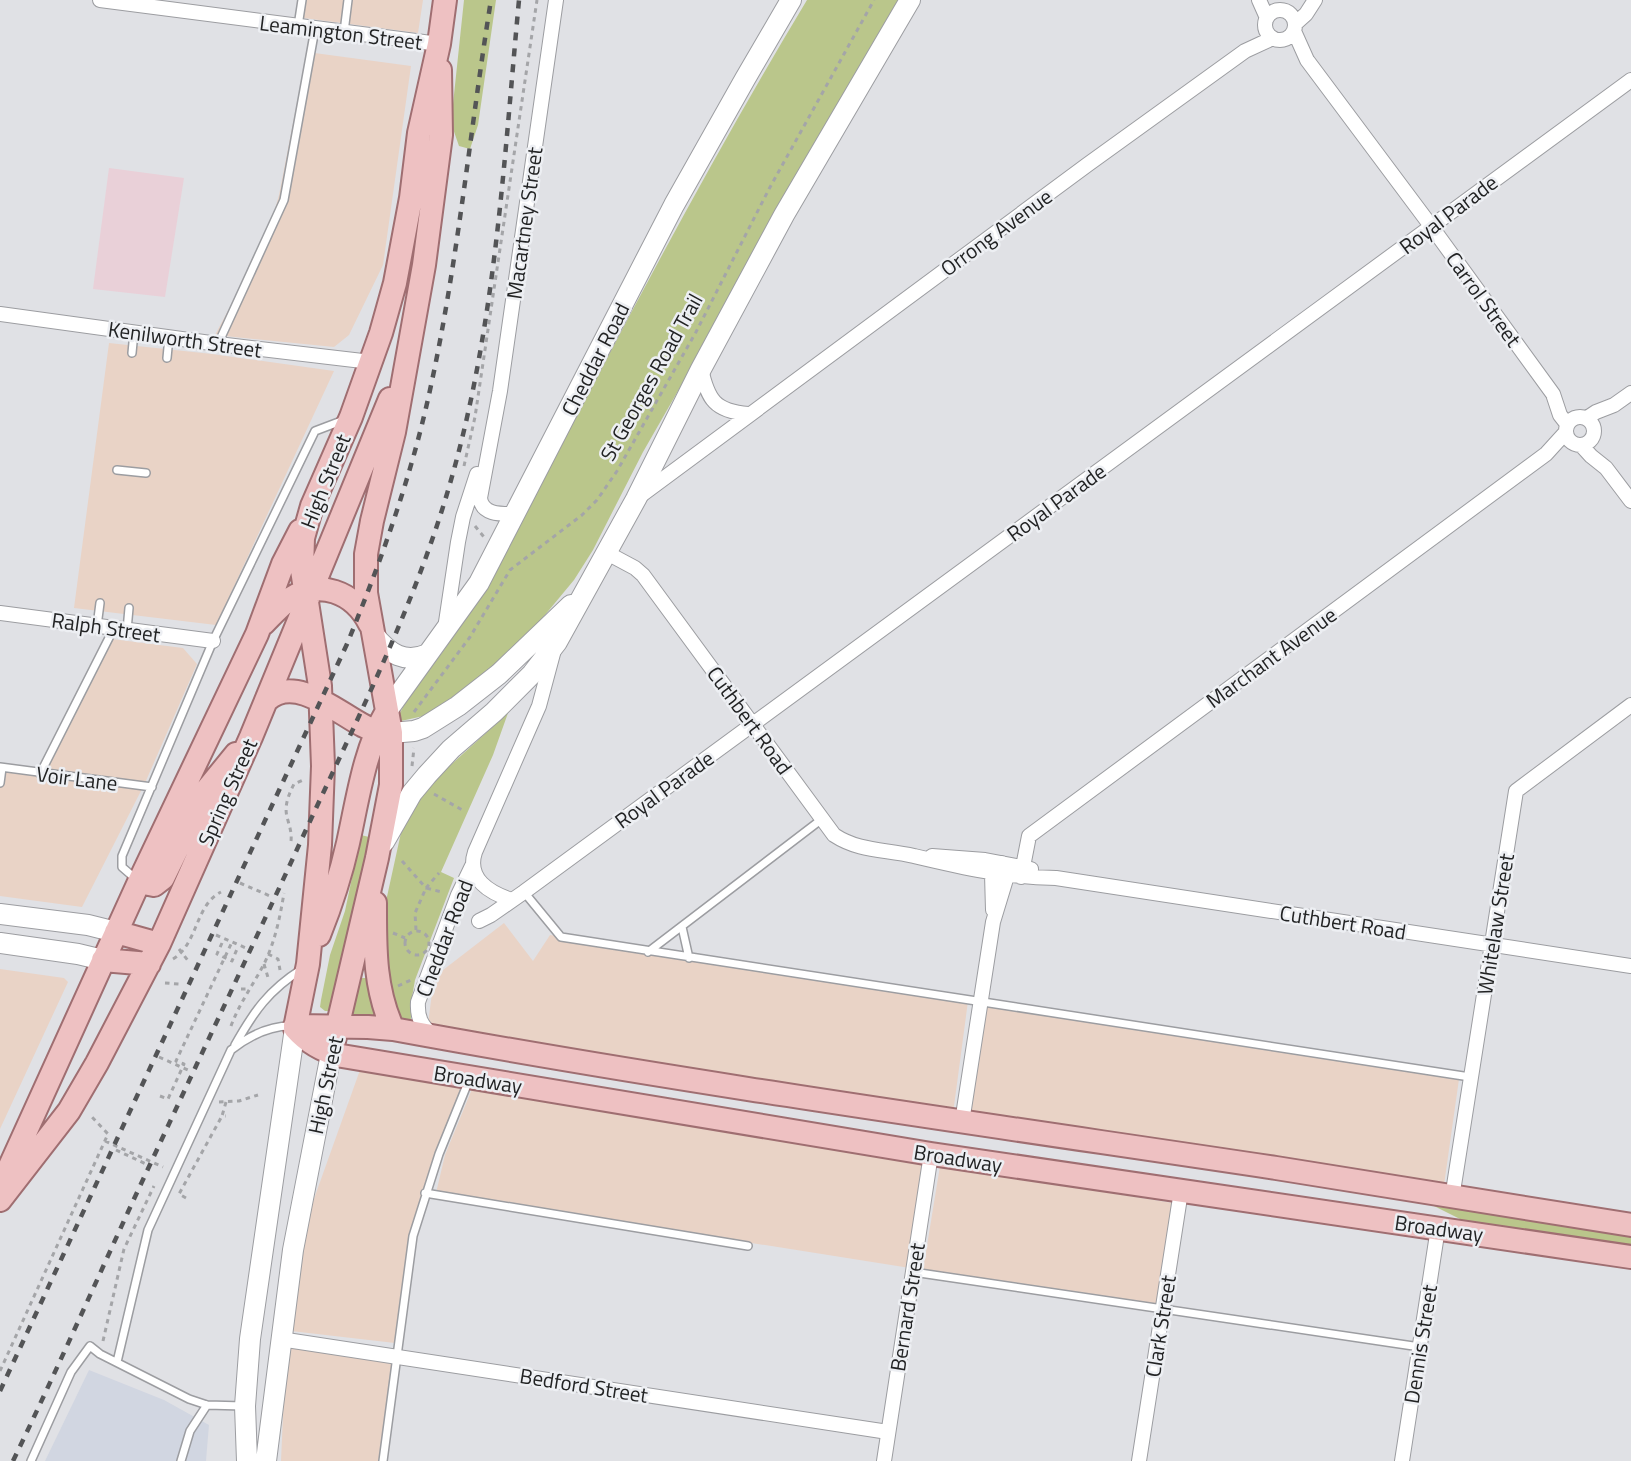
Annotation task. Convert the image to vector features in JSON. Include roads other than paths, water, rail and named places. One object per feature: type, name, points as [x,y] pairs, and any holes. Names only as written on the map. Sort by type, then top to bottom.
[{"type":"main road","name":"High Street","points":[[247,1461],[245,1406],[250,1339],[322,828],[321,700],[301,554],[312,506],[351,417],[390,301],[400,261],[419,133],[439,44],[445,0]]},
{"type":"main road","name":"Cheddar Road","points":[[582,595],[499,674],[443,716],[414,731],[385,725],[428,654],[479,583],[675,205],[791,0]]},
{"type":"main road","name":"Cheddar Road","points":[[376,861],[399,813],[427,775],[532,674],[557,642],[607,554],[701,369],[784,215],[910,0]]},
{"type":"main road","name":"High Street","points":[[266,1461],[280,1338],[295,1236],[331,1054],[376,861],[391,785],[374,633],[366,586],[366,554],[394,432],[420,291],[441,135],[439,44]]},
{"type":"main road","name":"Spring Street","points":[[0,1200],[69,1111],[149,964],[166,944],[267,700],[307,594],[355,488],[406,359]]},
{"type":"main road","name":"Spring Street","points":[[0,1187],[138,882],[260,627],[283,564],[312,506]]},
{"type":"main road","points":[[260,627],[288,600],[330,590],[349,598],[361,608],[374,633],[386,649],[398,656],[411,659],[428,654]]},
{"type":"main road","points":[[267,700],[280,692],[293,692],[321,700],[364,726],[385,725]]},
{"type":"main road","name":"High Street","points":[[302,968],[335,891],[348,846],[363,773],[385,725]]},
{"type":"main road","points":[[138,882],[154,885],[163,878],[205,792],[251,737]]},
{"type":"main road","points":[[376,861],[376,970],[383,1005],[393,1029]]},
{"type":"main road","points":[[0,914],[88,925],[166,944]]},
{"type":"main road","points":[[0,943],[78,954],[103,960],[149,964]]},
{"type":"main road","name":"Broadway","points":[[295,1027],[393,1029],[549,1057],[962,1122],[1321,1175],[1452,1198],[1631,1225]]},
{"type":"main road","name":"Broadway","points":[[295,1027],[313,1045],[331,1054],[470,1078],[956,1158],[1631,1257]]},
{"type":"main road","points":[[545,1089],[549,1057]]},
{"type":"main road","points":[[931,1154],[936,1118]]},
{"type":"main road","points":[[956,1158],[962,1122]]},
{"type":"main road","points":[[28,1127],[53,1133]]},
{"type":"main road","points":[[1316,1210],[1321,1175]]},
{"type":"main road","points":[[245,1406],[272,1412]]},
{"type":"street","name":"Leamington Street","points":[[100,0],[439,44]]},
{"type":"street","name":"Macartney Street","points":[[515,514],[495,513],[487,510],[481,503],[480,494],[500,391],[556,0]]},
{"type":"street","points":[[1259,0],[1266,22],[1266,31],[1278,39],[1287,38],[1315,0]]},
{"type":"street","points":[[1266,22],[1272,12],[1279,7],[1315,0]]},
{"type":"street","points":[[1279,7],[1295,18],[1295,27]]},
{"type":"street","name":"Orrong Avenue","points":[[1245,51],[1266,22]]},
{"type":"street","name":"Carrol Street","points":[[1295,27],[1307,60],[1431,226],[1552,394],[1560,415],[1601,450],[1606,468],[1631,501]]},
{"type":"street","name":"Orrong Avenue","points":[[636,499],[748,414],[1245,51],[1278,39]]},
{"type":"street","name":"Carrol Street","points":[[1278,39],[1307,60]]},
{"type":"street","name":"Royal Parade","points":[[480,921],[524,892],[1631,80]]},
{"type":"street","name":"Kenilworth Street","points":[[0,314],[371,362]]},
{"type":"street","points":[[701,369],[709,396],[716,404],[725,410],[748,414]]},
{"type":"street","name":"Marchant Avenue","points":[[962,1122],[993,921],[1009,871],[1029,836],[1580,431],[1596,412],[1614,405],[1631,393]]},
{"type":"street","name":"Macartney Street","points":[[443,632],[450,608],[454,562],[463,517],[489,444]]},
{"type":"street","name":"Cuthbert Road","points":[[607,554],[632,566],[643,575],[822,819],[834,834],[853,846],[912,855],[950,856],[1009,871],[1631,966]]},
{"type":"street","name":"Ralph Street","points":[[0,613],[213,641]]},
{"type":"street","name":"Cheddar Road","points":[[437,1037],[425,1029],[420,1021],[418,1002],[458,895],[472,866],[475,852],[539,705],[557,642]]},
{"type":"street","name":"Whitelaw Street","points":[[1452,1198],[1516,791],[1631,705]]},
{"type":"street","name":"Cheddar Road","points":[[472,866],[486,888],[512,900]]},
{"type":"street","name":"Bernard Street","points":[[884,1461],[931,1154]]},
{"type":"street","name":"Clark Street","points":[[1139,1461],[1181,1191]]},
{"type":"street","name":"Dennis Street","points":[[1402,1461],[1438,1228]]},
{"type":"street","name":"Bedford Street","points":[[280,1338],[888,1432]]},
{"type":"lane","points":[[298,26],[302,0]]},
{"type":"lane","points":[[344,33],[348,0]]},
{"type":"lane","points":[[218,344],[284,200],[315,29]]},
{"type":"lane","points":[[132,353],[134,332]]},
{"type":"lane","points":[[167,358],[170,337]]},
{"type":"lane","points":[[138,882],[126,872],[121,863],[123,852],[213,641],[315,431],[351,417]]},
{"type":"lane","points":[[117,470],[146,473]]},
{"type":"lane","points":[[97,626],[100,603]]},
{"type":"lane","points":[[40,774],[120,629],[129,608]]},
{"type":"lane","points":[[0,783],[1,767]]},
{"type":"lane","name":"Voir Lane","points":[[1,767],[40,774],[152,787]]},
{"type":"lane","points":[[648,952],[822,819]]},
{"type":"lane","points":[[524,892],[561,937],[1470,1077]]},
{"type":"lane","points":[[682,927],[689,958]]},
{"type":"lane","points":[[117,1362],[141,1251],[148,1230],[207,1101],[231,1050],[251,1016],[265,998],[302,968]]},
{"type":"lane","points":[[234,1047],[270,1028],[295,1027]]},
{"type":"lane","points":[[383,1461],[413,1236],[425,1193],[470,1078]]},
{"type":"lane","points":[[425,1193],[748,1246]]},
{"type":"lane","points":[[913,1272],[1420,1347]]},
{"type":"lane","points":[[31,1461],[71,1372],[90,1346],[100,1354],[189,1399],[207,1405],[245,1406]]},
{"type":"lane","points":[[181,1461],[190,1431],[207,1405]]},
{"type":"railway","points":[[0,1391],[347,644],[372,582],[414,455],[440,342],[491,0]]},
{"type":"railway","points":[[13,1461],[360,715],[421,572],[438,523],[468,415],[489,298],[503,179],[519,0]]}]
